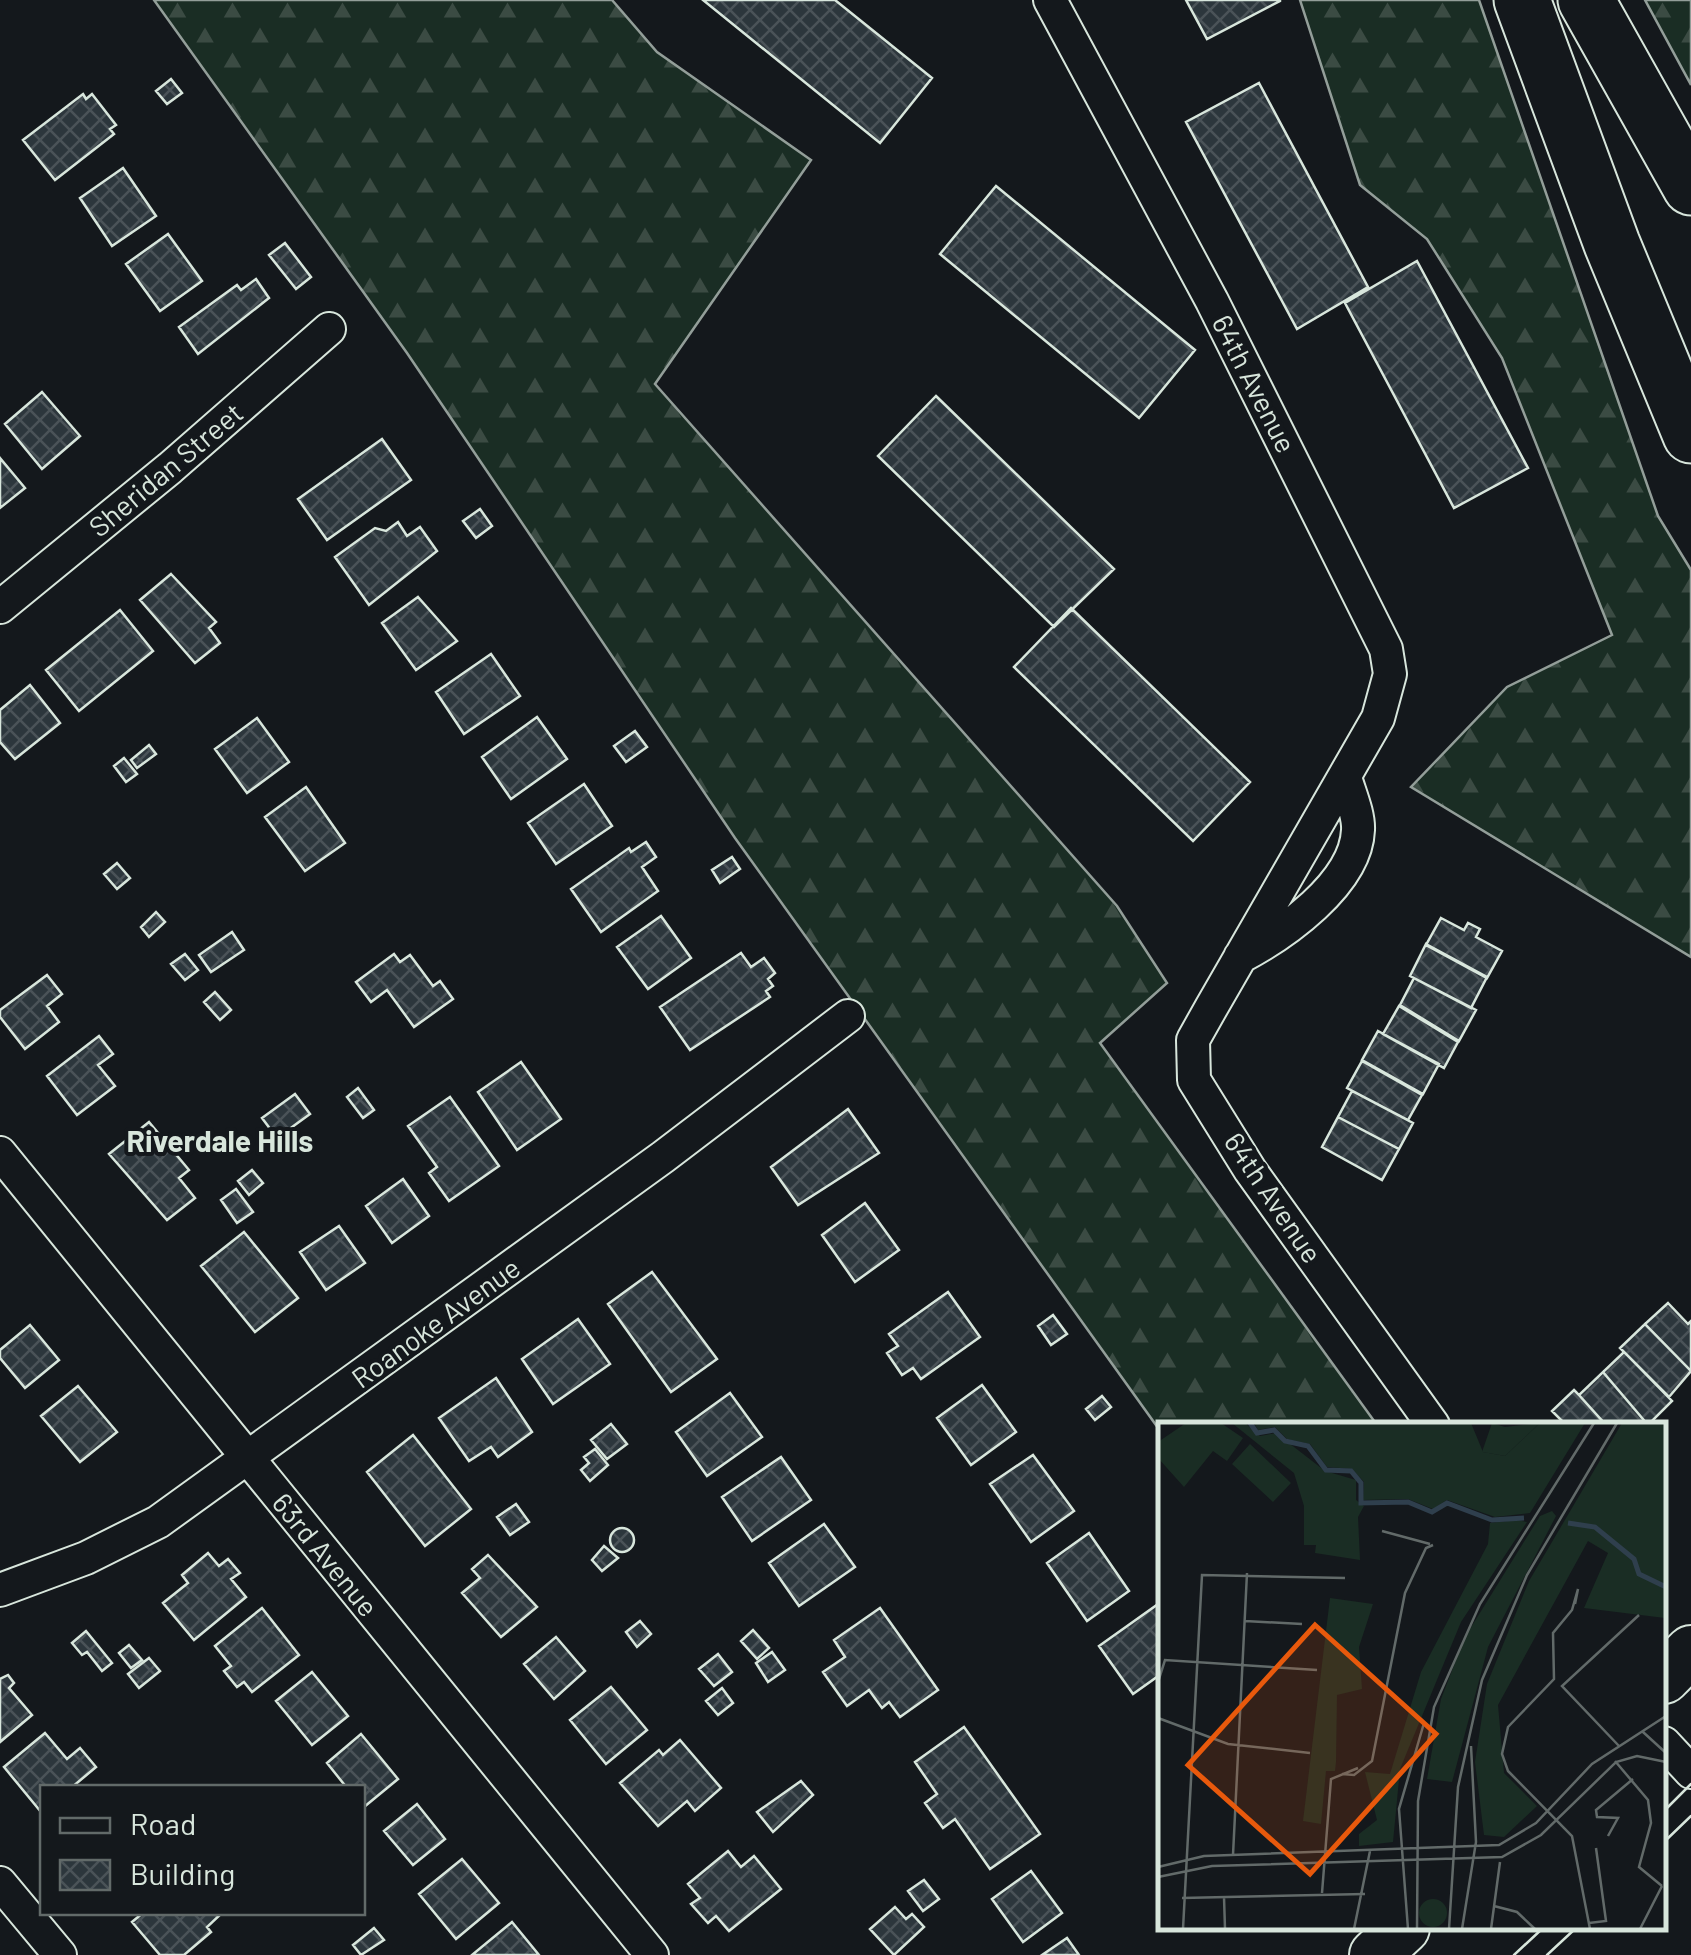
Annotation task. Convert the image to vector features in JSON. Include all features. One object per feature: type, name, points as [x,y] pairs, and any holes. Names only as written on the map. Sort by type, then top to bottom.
[{"type":"highway","points":[[1522,0],[1612,244],[1691,435]]},
{"type":"highway","points":[[1586,0],[1691,188]]},
{"type":"main road","points":[[1666,1676],[1691,1651]]},
{"type":"main road","points":[[1375,1955],[1402,1930]]},
{"type":"street","name":"64th Avenue","points":[[1050,0],[1212,301],[1386,649],[1390,674],[1378,718],[1193,1040],[1194,1080],[1250,1170],[1430,1422]]},
{"type":"street","name":"Sheridan Street","points":[[0,607],[170,468],[329,330]]},
{"type":"street","points":[[1239,958],[1282,935],[1339,881],[1358,831],[1345,777]]},
{"type":"street","name":"Roanoke Avenue","points":[[0,1590],[86,1558],[158,1522],[248,1460],[848,1016]]},
{"type":"street","name":"63rd Avenue","points":[[0,1153],[652,1955]]},
{"type":"street","points":[[1666,1745],[1691,1772]]},
{"type":"street","points":[[0,1883],[60,1955]]},
{"type":"green space","points":[[154,0],[612,0],[657,52],[811,160],[655,384],[1117,906],[1167,983],[1100,1043],[1375,1422],[1158,1422],[1158,1428],[735,838],[407,353]]},
{"type":"green space","points":[[1300,0],[1479,0],[1658,516],[1691,570],[1691,957],[1411,787],[1507,687],[1612,635],[1502,358],[1427,239],[1360,185]]},
{"type":"green space","points":[[1645,0],[1691,0],[1691,85]]},
{"type":"building","points":[[703,0],[835,0],[932,78],[880,143]]},
{"type":"building","points":[[1186,0],[1280,0],[1280,1],[1207,39]]},
{"type":"building","points":[[171,79],[182,93],[167,104],[156,91]]},
{"type":"building","points":[[1259,83],[1368,287],[1297,329],[1186,122]]},
{"type":"building","points":[[83,94],[86,99],[92,94],[116,125],[110,129],[114,134],[55,180],[23,140]]},
{"type":"building","points":[[123,168],[156,216],[112,246],[80,198]]},
{"type":"building","points":[[996,186],[1195,350],[1139,418],[940,254]]},
{"type":"building","points":[[168,234],[202,281],[160,311],[126,264]]},
{"type":"building","points":[[285,243],[311,277],[296,289],[269,255]]},
{"type":"building","points":[[1417,261],[1528,468],[1454,508],[1345,303]]},
{"type":"building","points":[[256,279],[269,298],[198,354],[179,327],[237,285],[241,290]]},
{"type":"building","points":[[42,392],[80,436],[42,469],[5,424]]},
{"type":"building","points":[[936,396],[1114,569],[1054,627],[878,456]]},
{"type":"building","points":[[382,439],[411,480],[327,540],[298,499]]},
{"type":"building","points":[[0,458],[25,488],[0,508]]},
{"type":"building","points":[[480,509],[492,526],[476,538],[463,521]]},
{"type":"building","points":[[398,522],[407,536],[420,527],[437,551],[369,605],[335,557],[375,528],[386,531]]},
{"type":"building","points":[[171,574],[216,622],[209,628],[220,643],[195,663],[140,600]]},
{"type":"building","points":[[418,597],[457,641],[416,670],[382,623]]},
{"type":"building","points":[[1071,608],[1250,782],[1193,841],[1014,667]]},
{"type":"building","points":[[120,610],[153,651],[79,711],[46,670]]},
{"type":"building","points":[[491,654],[520,696],[464,734],[436,692]]},
{"type":"building","points":[[30,685],[60,723],[15,759],[0,742],[0,710]]},
{"type":"building","points":[[537,717],[567,759],[511,799],[482,757]]},
{"type":"building","points":[[257,718],[289,762],[247,793],[215,749]]},
{"type":"building","points":[[635,731],[647,747],[626,762],[614,746]]},
{"type":"building","points":[[149,745],[156,754],[137,768],[131,760]]},
{"type":"building","points":[[124,758],[137,774],[126,782],[114,766]]},
{"type":"building","points":[[584,784],[612,826],[556,864],[528,823]]},
{"type":"building","points":[[306,787],[345,843],[305,871],[265,817]]},
{"type":"building","points":[[646,842],[656,857],[642,867],[658,891],[601,932],[571,889],[629,848],[631,852]]},
{"type":"building","points":[[732,857],[740,869],[720,883],[712,870]]},
{"type":"building","points":[[117,863],[130,878],[117,889],[104,874]]},
{"type":"building","points":[[156,912],[165,922],[149,937],[141,927]]},
{"type":"building","points":[[661,916],[691,958],[648,989],[617,947]]},
{"type":"building","points":[[1441,918],[1464,930],[1468,923],[1480,929],[1476,937],[1502,951],[1487,978],[1426,945]]},
{"type":"building","points":[[232,932],[244,950],[211,972],[199,955]]},
{"type":"building","points":[[1426,944],[1487,977],[1471,1008],[1410,976]]},
{"type":"building","points":[[741,953],[751,967],[764,958],[775,973],[768,979],[773,986],[766,991],[770,997],[690,1050],[660,1007]]},
{"type":"building","points":[[185,954],[198,970],[185,980],[171,964]]},
{"type":"building","points":[[394,954],[400,962],[410,955],[433,986],[440,981],[453,999],[414,1027],[387,990],[371,1002],[356,982]]},
{"type":"building","points":[[47,975],[62,994],[47,1006],[59,1022],[25,1049],[0,1017],[0,1010]]},
{"type":"building","points":[[1414,978],[1476,1010],[1459,1041],[1400,1005]]},
{"type":"building","points":[[215,992],[231,1010],[220,1020],[204,1002]]},
{"type":"building","points":[[1399,1006],[1458,1042],[1444,1068],[1383,1034]]},
{"type":"building","points":[[1378,1031],[1439,1064],[1423,1094],[1362,1060]]},
{"type":"building","points":[[99,1036],[113,1054],[98,1065],[115,1086],[77,1115],[47,1076]]},
{"type":"building","points":[[1362,1061],[1422,1095],[1408,1120],[1347,1088]]},
{"type":"building","points":[[521,1062],[561,1119],[517,1150],[478,1092]]},
{"type":"building","points":[[358,1088],[374,1110],[363,1118],[347,1097]]},
{"type":"building","points":[[1352,1091],[1413,1123],[1399,1149],[1338,1117]]},
{"type":"building","points":[[295,1094],[310,1114],[277,1138],[262,1118]]},
{"type":"building","points":[[450,1097],[499,1166],[449,1201],[429,1173],[437,1167],[408,1126]]},
{"type":"building","points":[[848,1109],[879,1153],[798,1205],[771,1167]]},
{"type":"building","points":[[1338,1117],[1399,1149],[1382,1180],[1322,1147]]},
{"type":"building","points":[[149,1122],[189,1170],[179,1178],[195,1198],[167,1220],[109,1154]]},
{"type":"building","points":[[252,1170],[263,1183],[249,1195],[238,1181]]},
{"type":"building","points":[[403,1179],[429,1216],[392,1243],[366,1206]]},
{"type":"building","points":[[236,1189],[253,1212],[237,1223],[221,1200]]},
{"type":"building","points":[[865,1203],[899,1250],[855,1282],[822,1235]]},
{"type":"building","points":[[339,1226],[365,1263],[326,1290],[300,1252]]},
{"type":"building","points":[[244,1232],[298,1298],[255,1332],[201,1266]]},
{"type":"building","points":[[652,1272],[717,1359],[671,1392],[608,1304]]},
{"type":"building","points":[[948,1292],[980,1337],[921,1379],[913,1368],[902,1375],[887,1353],[898,1346],[889,1334]]},
{"type":"building","points":[[1668,1303],[1688,1324],[1691,1321],[1691,1371],[1645,1324]]},
{"type":"building","points":[[1053,1315],[1067,1334],[1051,1345],[1038,1326]]},
{"type":"building","points":[[578,1319],[610,1364],[553,1404],[522,1359]]},
{"type":"building","points":[[1645,1324],[1691,1371],[1669,1397],[1620,1348]]},
{"type":"building","points":[[30,1325],[59,1360],[25,1388],[0,1358],[0,1350]]},
{"type":"building","points":[[1624,1352],[1672,1401],[1651,1422],[1645,1422],[1603,1372]]},
{"type":"building","points":[[1603,1372],[1645,1422],[1603,1422],[1579,1395]]},
{"type":"building","points":[[496,1378],[532,1432],[498,1457],[491,1447],[469,1461],[439,1418]]},
{"type":"building","points":[[982,1385],[1016,1432],[971,1465],[937,1418]]},
{"type":"building","points":[[78,1386],[117,1432],[80,1462],[41,1416]]},
{"type":"building","points":[[1574,1390],[1603,1422],[1563,1422],[1552,1411]]},
{"type":"building","points":[[730,1393],[762,1437],[707,1476],[676,1432]]},
{"type":"building","points":[[1102,1396],[1111,1407],[1095,1420],[1086,1409]]},
{"type":"building","points":[[611,1424],[627,1444],[607,1459],[591,1440]]},
{"type":"building","points":[[413,1435],[471,1509],[425,1546],[367,1472]]},
{"type":"building","points":[[595,1449],[608,1465],[590,1481],[581,1470],[589,1463],[584,1457]]},
{"type":"building","points":[[1033,1455],[1074,1511],[1031,1542],[990,1484]]},
{"type":"building","points":[[781,1457],[811,1500],[752,1541],[722,1497]]},
{"type":"building","points":[[516,1504],[529,1522],[510,1535],[497,1517]]},
{"type":"building","points":[[824,1524],[855,1567],[799,1606],[769,1563]]},
{"type":"building","points":[[622,1528],[634,1540],[622,1552],[610,1540]]},
{"type":"building","points":[[1089,1533],[1129,1591],[1087,1621],[1047,1563]]},
{"type":"building","points":[[604,1546],[618,1558],[602,1571],[592,1560]]},
{"type":"building","points":[[208,1553],[219,1566],[228,1559],[240,1573],[231,1579],[246,1597],[194,1640],[163,1603],[188,1583],[182,1575]]},
{"type":"building","points":[[488,1555],[537,1607],[501,1637],[462,1593],[480,1578],[472,1569]]},
{"type":"building","points":[[1158,1604],[1158,1676],[1133,1694],[1099,1646]]},
{"type":"building","points":[[262,1608],[299,1655],[252,1692],[244,1682],[237,1687],[224,1671],[231,1666],[215,1646]]},
{"type":"building","points":[[880,1608],[938,1690],[900,1717],[889,1702],[882,1708],[869,1690],[847,1706],[823,1672],[845,1657],[834,1640]]},
{"type":"building","points":[[640,1621],[651,1634],[637,1647],[626,1632]]},
{"type":"building","points":[[753,1630],[769,1648],[757,1659],[741,1641]]},
{"type":"building","points":[[86,1631],[112,1663],[102,1671],[87,1652],[82,1655],[72,1643]]},
{"type":"building","points":[[556,1637],[585,1671],[554,1699],[524,1664]]},
{"type":"building","points":[[129,1645],[142,1660],[131,1668],[119,1653]]},
{"type":"building","points":[[772,1652],[785,1670],[768,1682],[756,1663]]},
{"type":"building","points":[[718,1654],[732,1672],[714,1686],[699,1669]]},
{"type":"building","points":[[149,1658],[160,1671],[139,1688],[128,1674]]},
{"type":"building","points":[[312,1672],[348,1716],[312,1745],[276,1701]]},
{"type":"building","points":[[8,1675],[14,1683],[9,1688],[32,1715],[0,1742],[0,1679]]},
{"type":"building","points":[[611,1687],[647,1730],[606,1764],[570,1720]]},
{"type":"building","points":[[722,1688],[733,1703],[718,1715],[706,1701]]},
{"type":"building","points":[[964,1727],[1040,1834],[990,1869],[955,1819],[943,1828],[925,1803],[937,1794],[915,1762]]},
{"type":"building","points":[[45,1733],[67,1759],[80,1748],[96,1767],[75,1785],[40,1785],[40,1811],[4,1767]]},
{"type":"building","points":[[361,1734],[398,1779],[365,1806],[365,1785],[345,1785],[327,1763]]},
{"type":"building","points":[[680,1740],[721,1788],[695,1811],[687,1801],[658,1826],[620,1783],[659,1750],[663,1755]]},
{"type":"building","points":[[801,1781],[813,1795],[773,1832],[757,1812]]},
{"type":"building","points":[[417,1804],[445,1839],[413,1865],[384,1831]]},
{"type":"building","points":[[728,1851],[741,1867],[754,1856],[781,1889],[729,1931],[716,1916],[708,1923],[691,1904],[700,1898],[688,1884]]},
{"type":"building","points":[[462,1859],[499,1903],[456,1939],[419,1894]]},
{"type":"building","points":[[1031,1871],[1062,1913],[1023,1942],[992,1899]]},
{"type":"building","points":[[924,1880],[939,1899],[923,1911],[908,1891]]},
{"type":"building","points":[[895,1907],[906,1919],[912,1914],[924,1927],[894,1955],[870,1929]]},
{"type":"building","points":[[140,1915],[220,1915],[207,1927],[211,1932],[184,1955],[160,1955],[132,1922]]},
{"type":"building","points":[[512,1922],[539,1955],[472,1955]]},
{"type":"building","points":[[374,1928],[384,1940],[361,1955],[353,1945]]},
{"type":"building","points":[[1067,1938],[1079,1955],[1042,1955]]},
{"type":"tram line","points":[[1666,1809],[1691,1784]]},
{"type":"tram line","points":[[1666,1840],[1691,1816]]},
{"type":"tram line","points":[[1514,1955],[1541,1930]]},
{"type":"tram line","points":[[1547,1955],[1574,1930]]},
{"type":"district","name":"Riverdale Hills","points":[[220,1142]]}]
